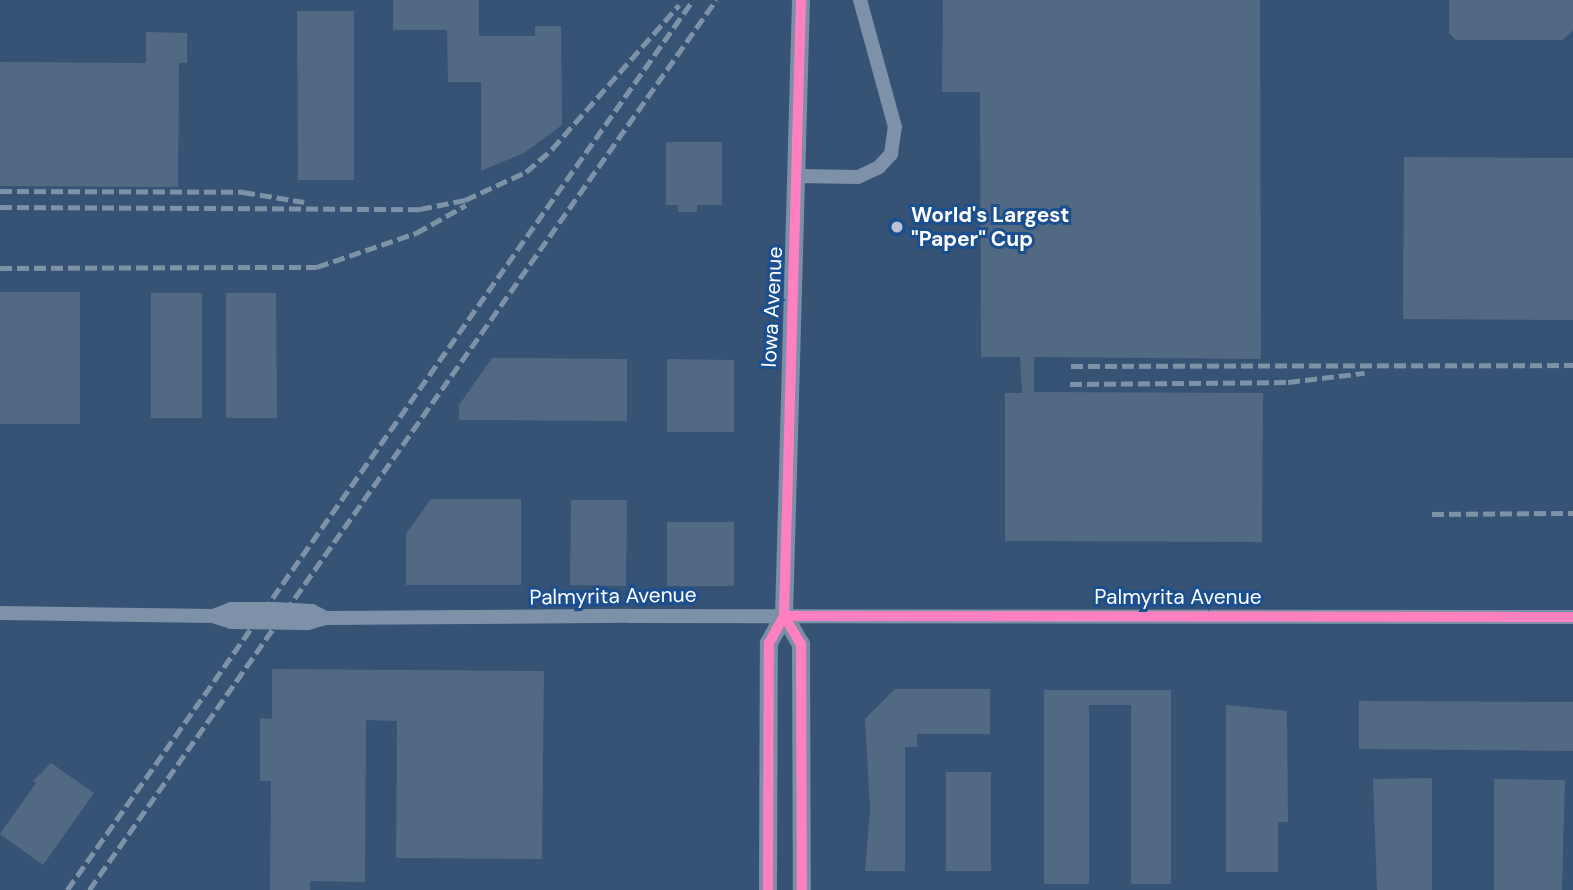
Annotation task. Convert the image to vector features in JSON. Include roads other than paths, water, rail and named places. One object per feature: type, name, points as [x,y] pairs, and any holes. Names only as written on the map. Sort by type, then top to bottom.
[{"type":"main road","name":"Iowa Avenue","points":[[768,890],[769,643],[784,616],[788,346],[799,176],[801,0]]},
{"type":"main road","points":[[784,616],[801,644],[802,890]]},
{"type":"street","points":[[799,176],[858,177],[879,167],[891,154],[894,127],[860,0]]},
{"type":"street","name":"Palmyrita Avenue","points":[[0,613],[213,616],[255,622],[308,623],[325,618],[1573,617]]},
{"type":"railway","points":[[67,890],[693,0]]},
{"type":"railway","points":[[89,890],[716,0]]},
{"type":"railway","points":[[0,207],[420,209],[465,200],[526,172],[552,149],[679,5]]},
{"type":"railway","points":[[0,191],[243,192],[304,202]]},
{"type":"railway","points":[[0,268],[317,267],[416,233],[466,205]]},
{"type":"railway","points":[[1071,366],[1573,365]]},
{"type":"railway","points":[[1070,384],[1288,382],[1364,373]]},
{"type":"railway","points":[[1432,514],[1573,513]]},
{"type":"place","name":"World's Largest \"Paper\" Cup","points":[[897,227]]}]
